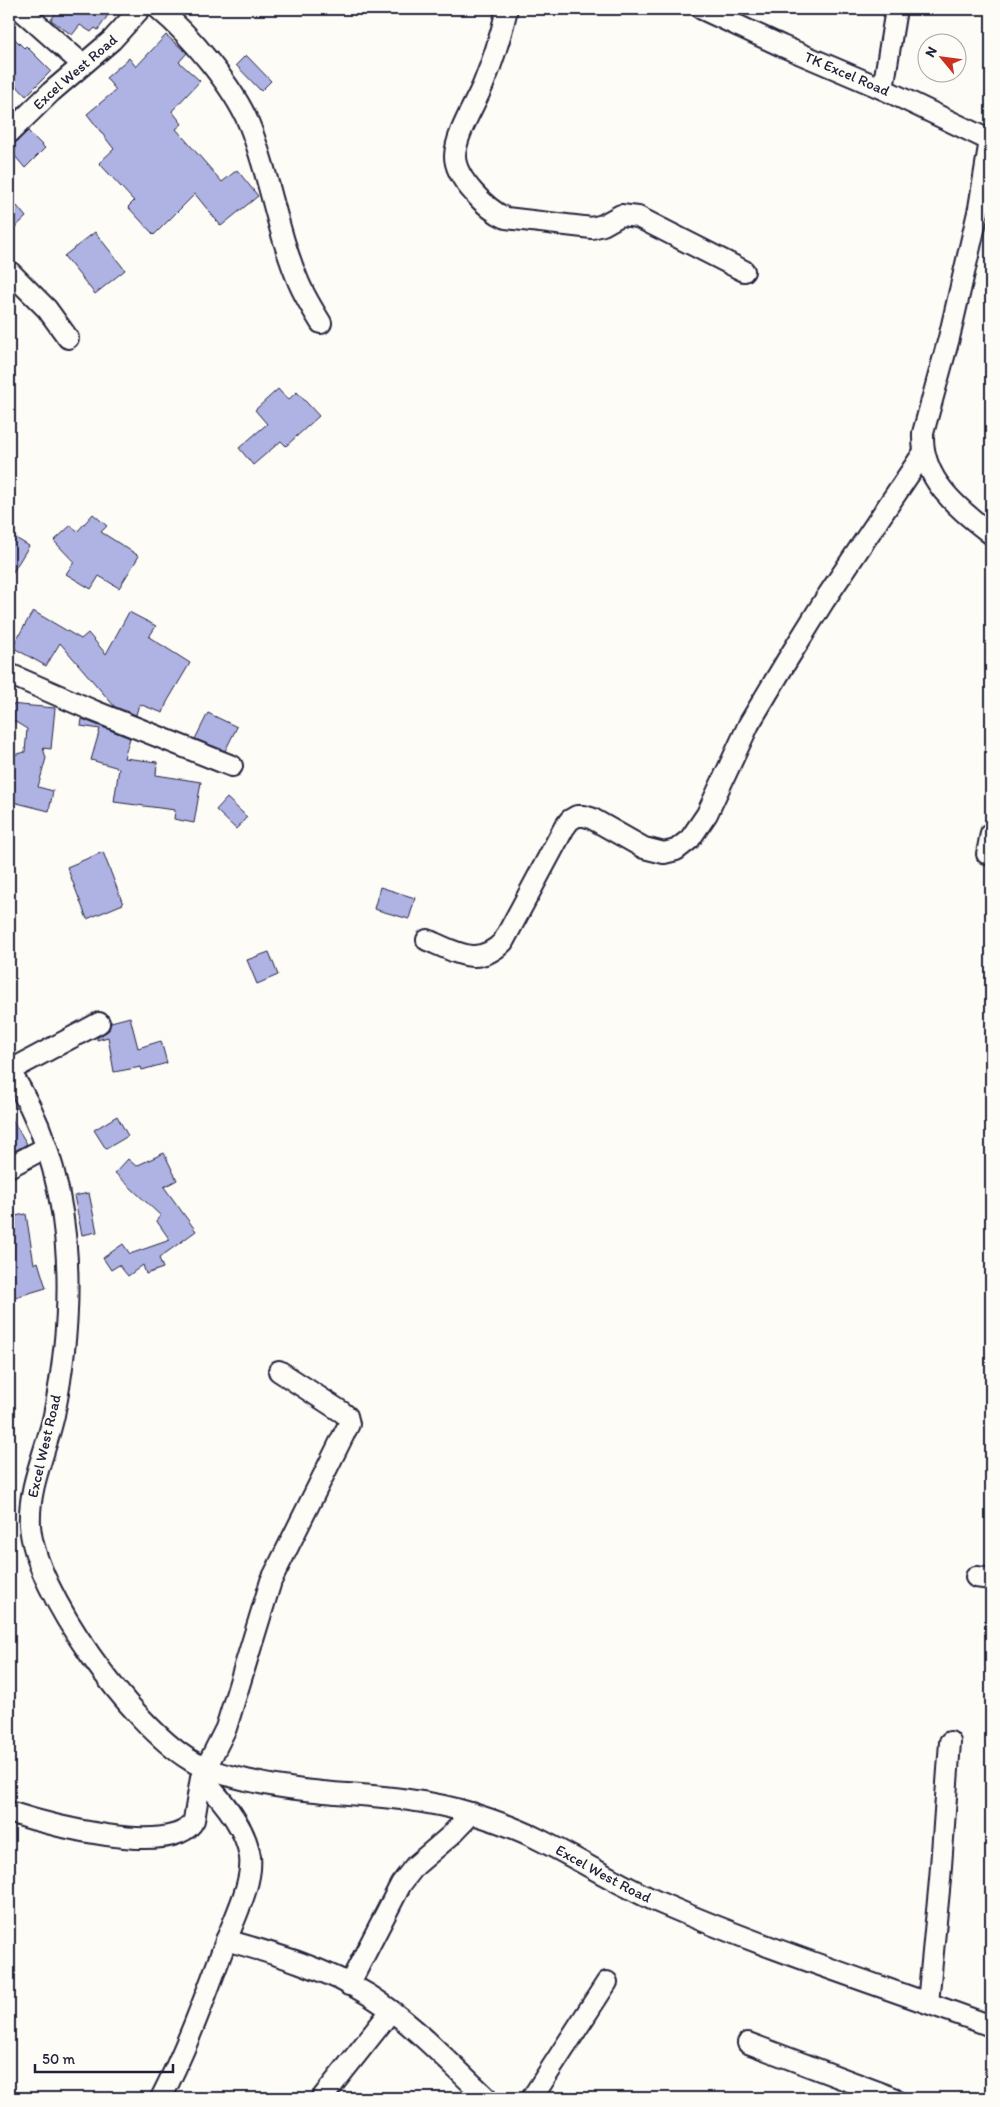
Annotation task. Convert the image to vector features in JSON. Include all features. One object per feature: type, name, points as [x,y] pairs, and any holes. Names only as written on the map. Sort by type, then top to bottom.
[{"type":"street","points":[[20,9],[82,64]]},
{"type":"street","name":"Excel West Road","points":[[9,133],[82,64],[112,40],[140,9]]},
{"type":"street","points":[[159,9],[174,22],[194,45],[238,101],[256,147],[298,282],[321,323]]},
{"type":"street","points":[[507,9],[486,76],[457,144],[455,158],[460,173],[469,188],[495,213],[506,218],[592,228],[603,225],[621,215],[638,217],[744,271]]},
{"type":"street","name":"TK Excel Road","points":[[702,9],[740,17],[882,89],[991,140]]},
{"type":"street","points":[[882,89],[896,9]]},
{"type":"street","points":[[991,140],[980,208],[949,338],[923,433],[927,465],[941,488],[958,507],[991,534]]},
{"type":"street","points":[[9,271],[47,309],[68,338]]},
{"type":"street","points":[[427,940],[462,954],[478,957],[493,952],[504,942],[564,828],[570,820],[577,816],[591,818],[644,848],[655,852],[671,852],[690,838],[707,814],[749,724],[786,662],[824,601],[924,452]]},
{"type":"street","points":[[9,674],[94,711],[232,766]]},
{"type":"street","points":[[987,854],[991,833]]},
{"type":"street","points":[[9,1071],[99,1023]]},
{"type":"street","name":"Excel West Road","points":[[9,1071],[27,1100],[60,1195],[68,1279],[68,1312],[55,1407],[31,1496],[30,1522],[32,1542],[38,1561],[64,1613],[113,1686],[141,1719],[173,1749],[203,1773],[318,1793],[404,1799],[472,1813],[535,1837],[630,1889],[688,1915],[991,2026]]},
{"type":"street","points":[[9,1167],[45,1148]]},
{"type":"street","points":[[9,1812],[73,1830],[112,1835],[166,1838],[191,1826],[194,1820],[203,1773],[226,1728],[271,1581],[349,1424],[347,1416],[342,1412],[279,1371]]},
{"type":"street","points":[[928,2003],[940,1880],[950,1742]]},
{"type":"street","points":[[161,2098],[182,2053],[245,1892],[250,1859],[242,1832],[203,1773]]},
{"type":"street","points":[[350,1985],[401,1884],[415,1866],[450,1836],[472,1813]]},
{"type":"street","points":[[226,1940],[288,1958],[350,1985],[391,2011],[443,2056],[487,2098]]},
{"type":"street","points":[[532,2098],[608,1982]]},
{"type":"street","points":[[322,2098],[391,2011]]},
{"type":"street","points":[[748,2042],[894,2098]]},
{"type":"building","points":[[58,9],[112,9],[98,30],[95,28],[91,32],[80,25],[72,35],[51,20]]},
{"type":"building","points":[[9,33],[24,48],[26,46],[51,71],[26,96],[9,78]]},
{"type":"building","points":[[166,35],[187,53],[179,62],[200,81],[172,111],[182,124],[176,129],[222,182],[237,170],[258,196],[221,226],[195,194],[154,235],[128,207],[134,201],[99,163],[114,149],[87,114],[116,90],[106,78],[129,58],[136,67]]},
{"type":"building","points":[[246,55],[271,81],[261,91],[236,65]]},
{"type":"building","points":[[28,131],[45,148],[25,168],[9,149]]},
{"type":"building","points":[[17,206],[26,217],[9,233],[9,213]]},
{"type":"building","points":[[95,232],[125,270],[95,294],[64,256]]},
{"type":"building","points":[[278,389],[288,400],[297,392],[319,416],[286,446],[281,441],[253,465],[239,448],[267,424],[255,410]]},
{"type":"building","points":[[93,514],[107,526],[101,532],[139,556],[119,588],[99,576],[91,589],[66,574],[74,562],[54,541],[71,525],[77,532]]},
{"type":"building","points":[[9,534],[29,546],[9,578]]},
{"type":"building","points":[[33,611],[81,639],[88,633],[106,654],[129,612],[156,626],[149,637],[190,663],[167,702],[163,713],[139,704],[136,715],[115,707],[60,643],[46,666],[12,647]]},
{"type":"building","points":[[9,704],[55,708],[51,749],[43,748],[46,758],[38,787],[53,791],[49,811],[9,801],[9,756],[25,752],[27,729],[9,718]]},
{"type":"building","points":[[208,713],[237,727],[225,751],[195,739]]},
{"type":"building","points":[[82,719],[130,738],[124,758],[157,762],[156,775],[201,782],[194,823],[174,819],[175,810],[114,802],[119,768],[91,760],[100,729],[81,726]]},
{"type":"building","points":[[227,798],[247,817],[236,829],[216,810]]},
{"type":"building","points":[[103,852],[123,904],[87,919],[67,867]]},
{"type":"building","points":[[380,887],[415,898],[409,919],[374,909]]},
{"type":"building","points":[[269,952],[278,975],[257,984],[247,960]]},
{"type":"building","points":[[130,1017],[138,1048],[161,1041],[167,1063],[142,1070],[141,1067],[114,1072],[108,1037],[97,1040],[97,1038],[109,1030],[111,1022]]},
{"type":"building","points":[[9,1114],[27,1144],[9,1154]]},
{"type":"building","points":[[117,1116],[128,1136],[106,1149],[94,1130]]},
{"type":"building","points":[[164,1153],[177,1180],[164,1187],[196,1231],[159,1258],[163,1268],[146,1274],[143,1265],[128,1276],[119,1265],[111,1270],[103,1258],[123,1244],[130,1254],[170,1240],[156,1220],[161,1216],[115,1173],[128,1159],[136,1166]]},
{"type":"building","points":[[89,1193],[97,1232],[82,1235],[74,1196]]},
{"type":"building","points":[[26,1214],[34,1264],[38,1262],[46,1288],[9,1299],[9,1217]]}]
